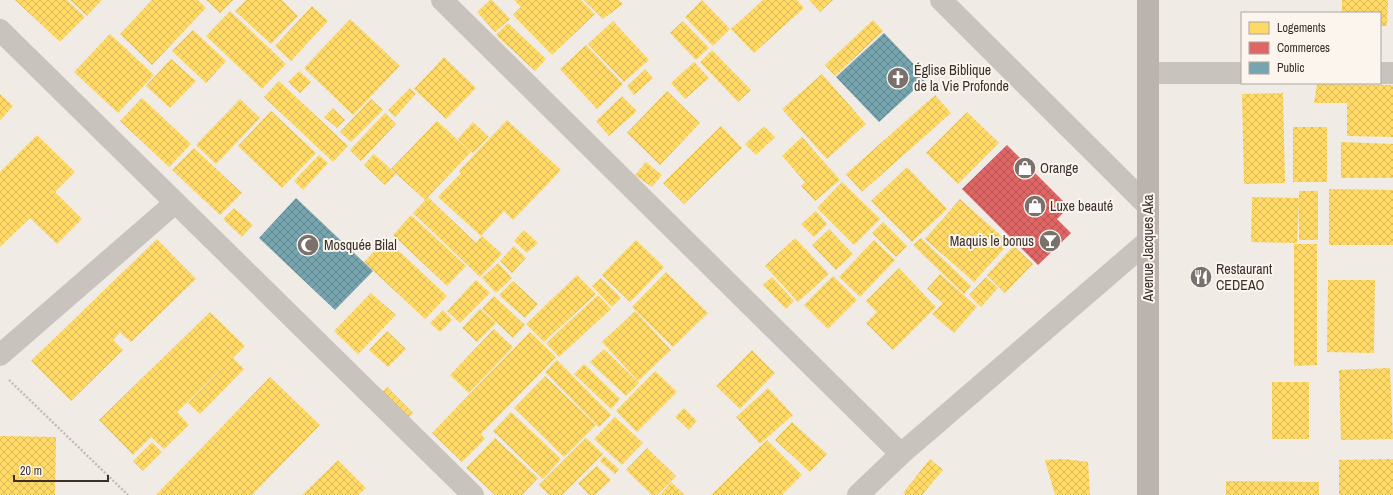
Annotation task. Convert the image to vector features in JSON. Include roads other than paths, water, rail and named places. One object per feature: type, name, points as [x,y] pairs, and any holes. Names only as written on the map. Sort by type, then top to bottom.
[{"type":"street","points":[[442,0],[901,454]]},
{"type":"street","points":[[941,0],[1148,206]]},
{"type":"street","name":"Avenue Jacques Aka","points":[[1148,0],[1148,495]]},
{"type":"street","points":[[0,30],[473,495]]},
{"type":"street","points":[[1148,73],[1241,73]]},
{"type":"street","points":[[1381,73],[1393,73]]},
{"type":"street","points":[[0,355],[175,203]]},
{"type":"street","points":[[858,495],[901,454],[1148,241]]},
{"type":"place","name":"Église Biblique de la Vie Profonde","points":[[898,78]]},
{"type":"place","name":"Orange","points":[[1025,168]]},
{"type":"place","name":"Luxe beauté","points":[[1035,206]]},
{"type":"place","name":"Maquis le bonus","points":[[1050,241]]},
{"type":"place","name":"Mosquée Bilal","points":[[308,245]]},
{"type":"place","name":"Restaurant CEDEAO","points":[[1201,277]]}]
